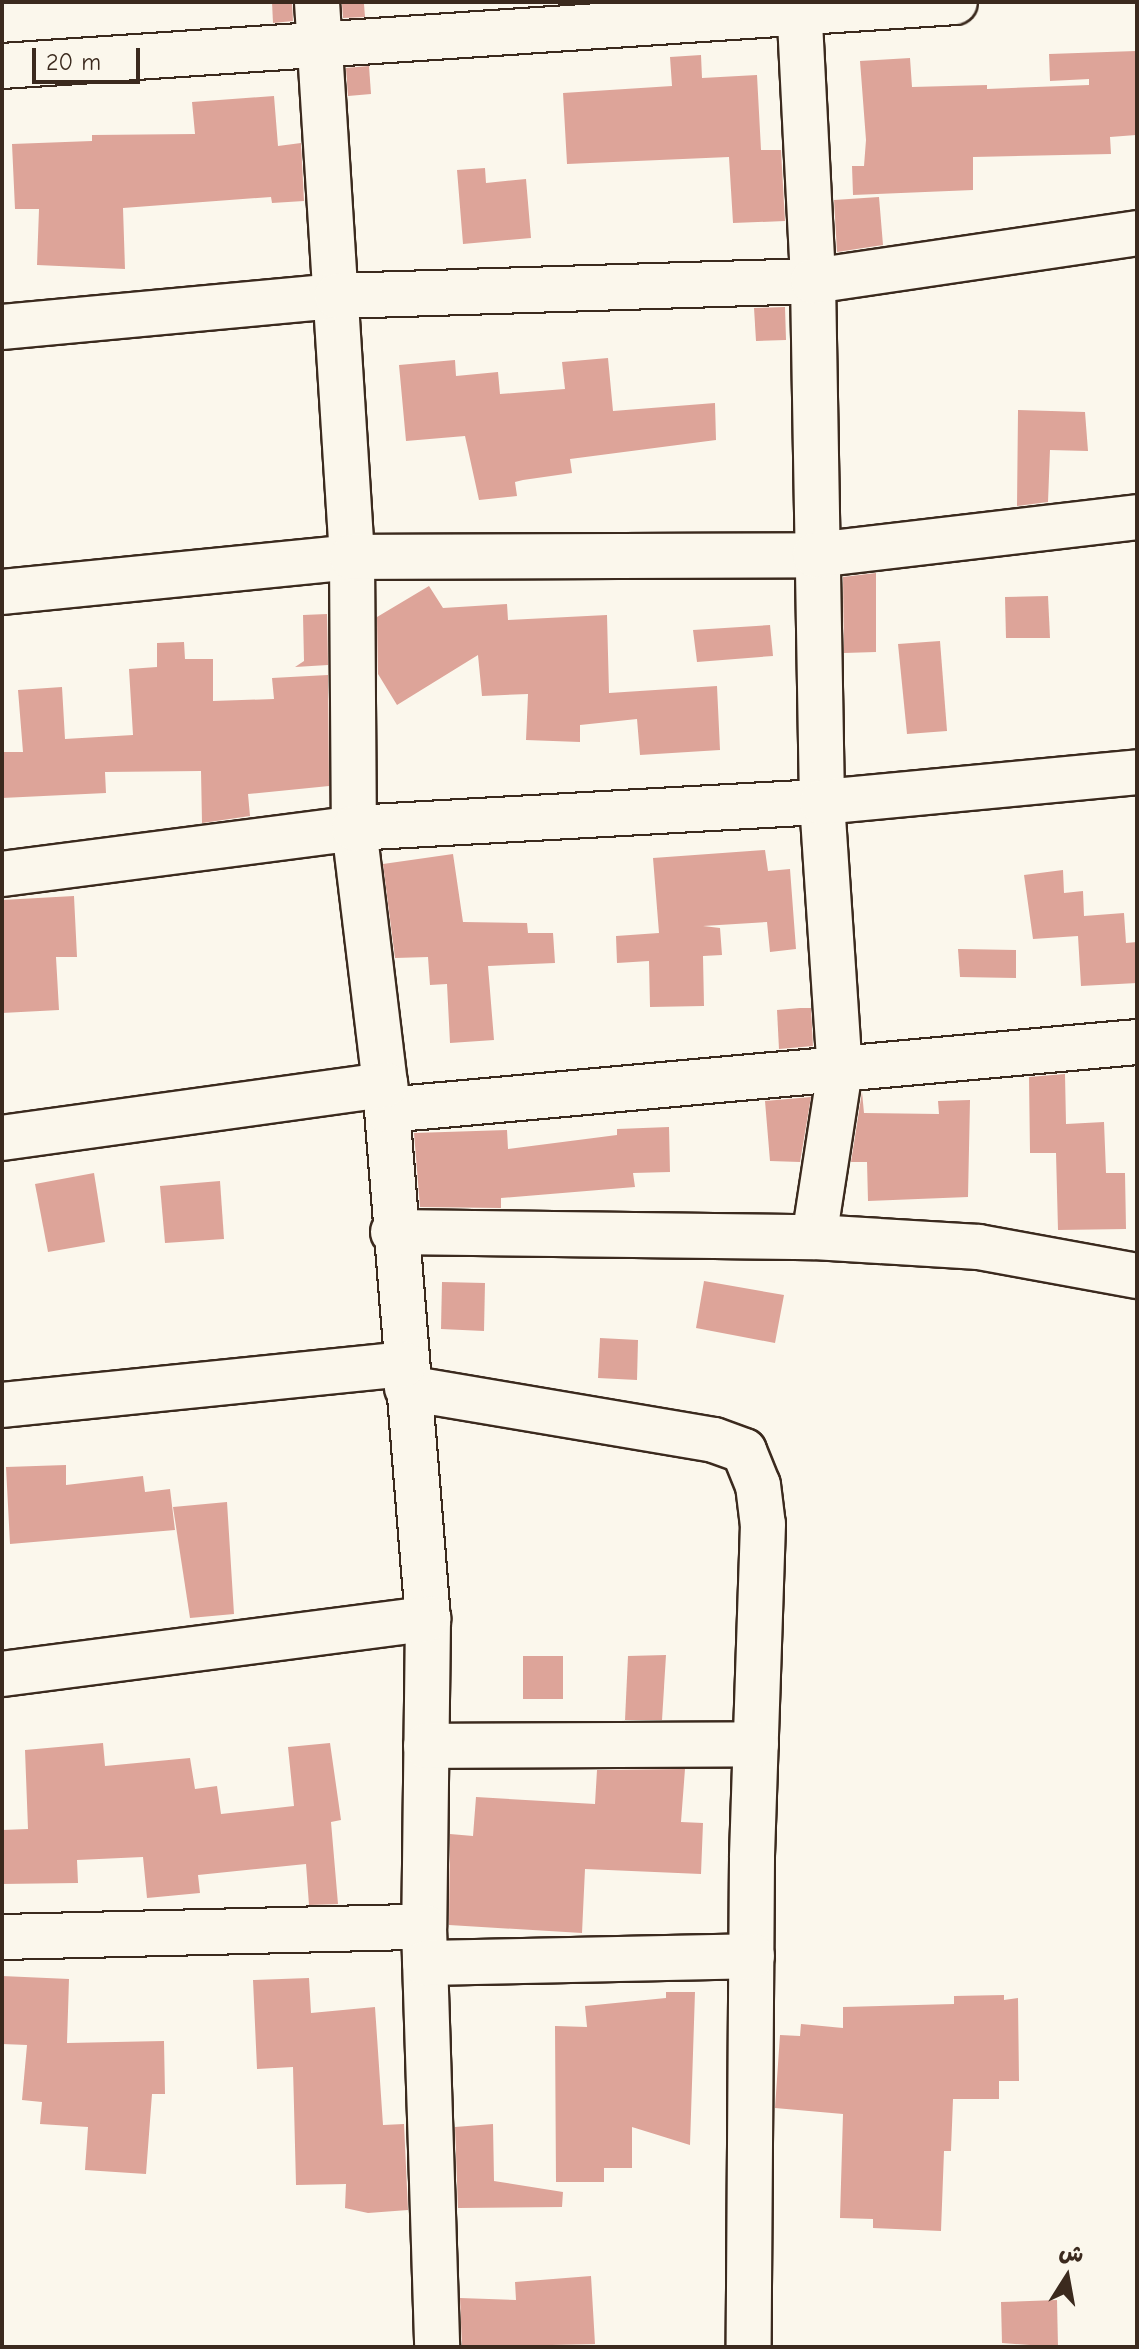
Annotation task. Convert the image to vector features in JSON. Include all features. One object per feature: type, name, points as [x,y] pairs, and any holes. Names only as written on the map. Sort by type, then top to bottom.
[{"type":"street","points":[[2,66],[319,22],[955,2]]},
{"type":"street","points":[[799,6],[813,281],[815,555],[822,802],[840,1070],[814,1237]]},
{"type":"street","points":[[319,22],[352,557],[354,828],[386,1098],[393,1232],[428,1619],[424,1945],[437,2347]]},
{"type":"street","points":[[2,327],[337,296],[813,281],[1137,233]]},
{"type":"street","points":[[2,592],[352,557],[815,555],[1137,517]]},
{"type":"street","points":[[2,874],[354,828],[822,802],[1137,772]]},
{"type":"street","points":[[2,1138],[386,1098],[840,1070],[1137,1042]]},
{"type":"street","points":[[393,1232],[814,1237],[979,1247],[1137,1276]]},
{"type":"street","points":[[2,1405],[406,1376],[714,1440],[744,1451],[758,1485],[763,1524],[752,1956],[749,2347]]},
{"type":"street","points":[[2,1674],[428,1619]]},
{"type":"street","points":[[426,1746],[756,1744]]},
{"type":"street","points":[[2,1937],[424,1945],[752,1956]]},
{"type":"building","points":[[272,2],[292,2],[293,21],[273,23]]},
{"type":"building","points":[[342,4],[364,4],[365,17],[343,18]]},
{"type":"building","points":[[1136,51],[1136,135],[1110,137],[1111,154],[973,157],[973,190],[853,195],[852,166],[864,166],[866,140],[860,61],[910,58],[912,87],[987,85],[987,89],[1089,85],[1089,79],[1050,81],[1049,54]]},
{"type":"building","points":[[701,55],[702,78],[757,75],[761,150],[781,150],[785,221],[733,223],[729,157],[567,164],[563,93],[672,86],[670,57]]},
{"type":"building","points":[[369,66],[371,94],[348,96],[346,68]]},
{"type":"building","points":[[274,96],[278,146],[301,143],[304,201],[272,203],[271,197],[123,208],[125,269],[37,265],[39,209],[15,209],[12,144],[92,141],[92,135],[195,134],[192,102]]},
{"type":"building","points":[[485,168],[486,183],[526,179],[531,238],[463,244],[457,170]]},
{"type":"building","points":[[879,197],[883,245],[837,252],[834,200]]},
{"type":"building","points":[[785,307],[786,340],[756,341],[754,308]]},
{"type":"building","points":[[608,358],[613,411],[715,403],[716,440],[570,459],[572,473],[515,482],[517,496],[479,500],[465,436],[406,441],[399,365],[455,360],[456,376],[498,372],[500,394],[565,389],[562,362]]},
{"type":"building","points":[[1018,410],[1085,412],[1088,451],[1050,450],[1048,502],[1017,506]]},
{"type":"building","points":[[876,573],[876,652],[844,653],[843,577]]},
{"type":"building","points":[[429,586],[443,608],[507,604],[508,620],[607,615],[609,693],[717,686],[720,750],[640,755],[637,719],[580,725],[580,742],[526,740],[528,694],[482,696],[478,655],[397,705],[378,674],[377,617]]},
{"type":"building","points":[[1048,596],[1050,638],[1006,638],[1005,597]]},
{"type":"building","points":[[327,614],[328,665],[295,667],[304,661],[303,615]]},
{"type":"building","points":[[770,625],[773,656],[697,662],[693,630]]},
{"type":"building","points":[[940,641],[947,731],[907,734],[898,644]]},
{"type":"building","points":[[184,642],[185,659],[213,659],[213,701],[274,699],[272,678],[328,675],[329,786],[248,794],[250,816],[202,823],[201,771],[105,772],[106,793],[2,798],[2,752],[23,752],[18,690],[62,687],[65,739],[133,735],[129,669],[157,667],[157,643]]},
{"type":"building","points":[[765,850],[768,871],[790,869],[796,949],[770,952],[767,922],[703,926],[720,928],[722,955],[703,956],[704,1006],[650,1007],[649,961],[617,963],[616,936],[659,933],[653,858]]},
{"type":"building","points":[[453,854],[463,922],[527,923],[528,933],[553,933],[555,963],[488,966],[494,1040],[450,1043],[447,984],[430,985],[428,957],[395,958],[383,864]]},
{"type":"building","points":[[1063,870],[1064,893],[1083,891],[1084,916],[1124,913],[1126,943],[1137,942],[1137,983],[1081,986],[1078,936],[1033,939],[1024,875]]},
{"type":"building","points":[[74,896],[77,957],[56,957],[59,1010],[2,1013],[2,900]]},
{"type":"building","points":[[958,949],[1016,950],[1016,978],[960,977]]},
{"type":"building","points":[[811,1008],[813,1046],[779,1049],[777,1010]]},
{"type":"building","points":[[1065,1074],[1066,1124],[1104,1122],[1106,1173],[1125,1173],[1126,1229],[1058,1230],[1056,1153],[1030,1153],[1029,1077]]},
{"type":"building","points":[[862,1092],[864,1113],[939,1114],[938,1101],[970,1100],[968,1197],[868,1201],[867,1162],[851,1162]]},
{"type":"building","points":[[811,1097],[800,1162],[770,1161],[765,1101]]},
{"type":"building","points":[[669,1127],[670,1172],[633,1173],[635,1187],[501,1198],[501,1208],[420,1207],[414,1133],[507,1130],[508,1149],[617,1135],[617,1129]]},
{"type":"building","points":[[94,1173],[105,1242],[48,1252],[35,1184]]},
{"type":"building","points":[[220,1181],[224,1239],[165,1243],[160,1186]]},
{"type":"building","points":[[704,1281],[784,1295],[775,1343],[696,1328]]},
{"type":"building","points":[[442,1282],[485,1283],[484,1331],[441,1329]]},
{"type":"building","points":[[600,1338],[638,1340],[637,1380],[598,1378]]},
{"type":"building","points":[[66,1465],[66,1485],[143,1476],[145,1492],[170,1489],[175,1530],[10,1544],[6,1467]]},
{"type":"building","points":[[227,1502],[234,1614],[190,1618],[173,1507]]},
{"type":"building","points":[[666,1655],[662,1720],[625,1720],[628,1656]]},
{"type":"building","points":[[523,1656],[563,1656],[563,1699],[523,1699]]},
{"type":"building","points":[[103,1743],[105,1766],[190,1758],[195,1789],[217,1786],[221,1814],[294,1806],[288,1747],[330,1743],[341,1820],[331,1822],[338,1904],[309,1905],[306,1864],[198,1875],[200,1893],[147,1898],[143,1857],[77,1860],[78,1883],[2,1884],[2,1830],[28,1829],[25,1750]]},
{"type":"building","points":[[685,1769],[681,1822],[703,1823],[701,1874],[585,1869],[582,1933],[449,1925],[450,1834],[473,1836],[476,1797],[595,1804],[597,1770]]},
{"type":"building","points":[[2,1976],[69,1979],[67,2043],[164,2041],[165,2094],[152,2094],[146,2174],[85,2170],[88,2127],[40,2124],[42,2102],[22,2100],[27,2045],[2,2044]]},
{"type":"building","points":[[309,1978],[311,2013],[375,2007],[383,2125],[404,2124],[408,2210],[368,2213],[345,2208],[346,2184],[296,2185],[293,2067],[257,2069],[253,1980]]},
{"type":"building","points":[[666,1992],[695,1992],[690,2145],[632,2127],[632,2168],[604,2168],[604,2182],[556,2182],[555,2026],[587,2027],[585,2006],[666,1998]]},
{"type":"building","points":[[1004,1995],[1004,2000],[1018,1998],[1019,2081],[999,2081],[999,2099],[953,2099],[951,2151],[944,2151],[941,2231],[873,2228],[873,2219],[840,2218],[843,2114],[775,2108],[780,2035],[800,2036],[801,2024],[843,2028],[843,2007],[954,2004],[954,1996]]},
{"type":"building","points":[[493,2124],[494,2181],[563,2192],[562,2207],[458,2208],[455,2127]]},
{"type":"building","points":[[591,2276],[595,2344],[462,2347],[460,2298],[516,2300],[515,2282]]},
{"type":"building","points":[[1057,2300],[1058,2347],[1002,2343],[1001,2302]]}]
